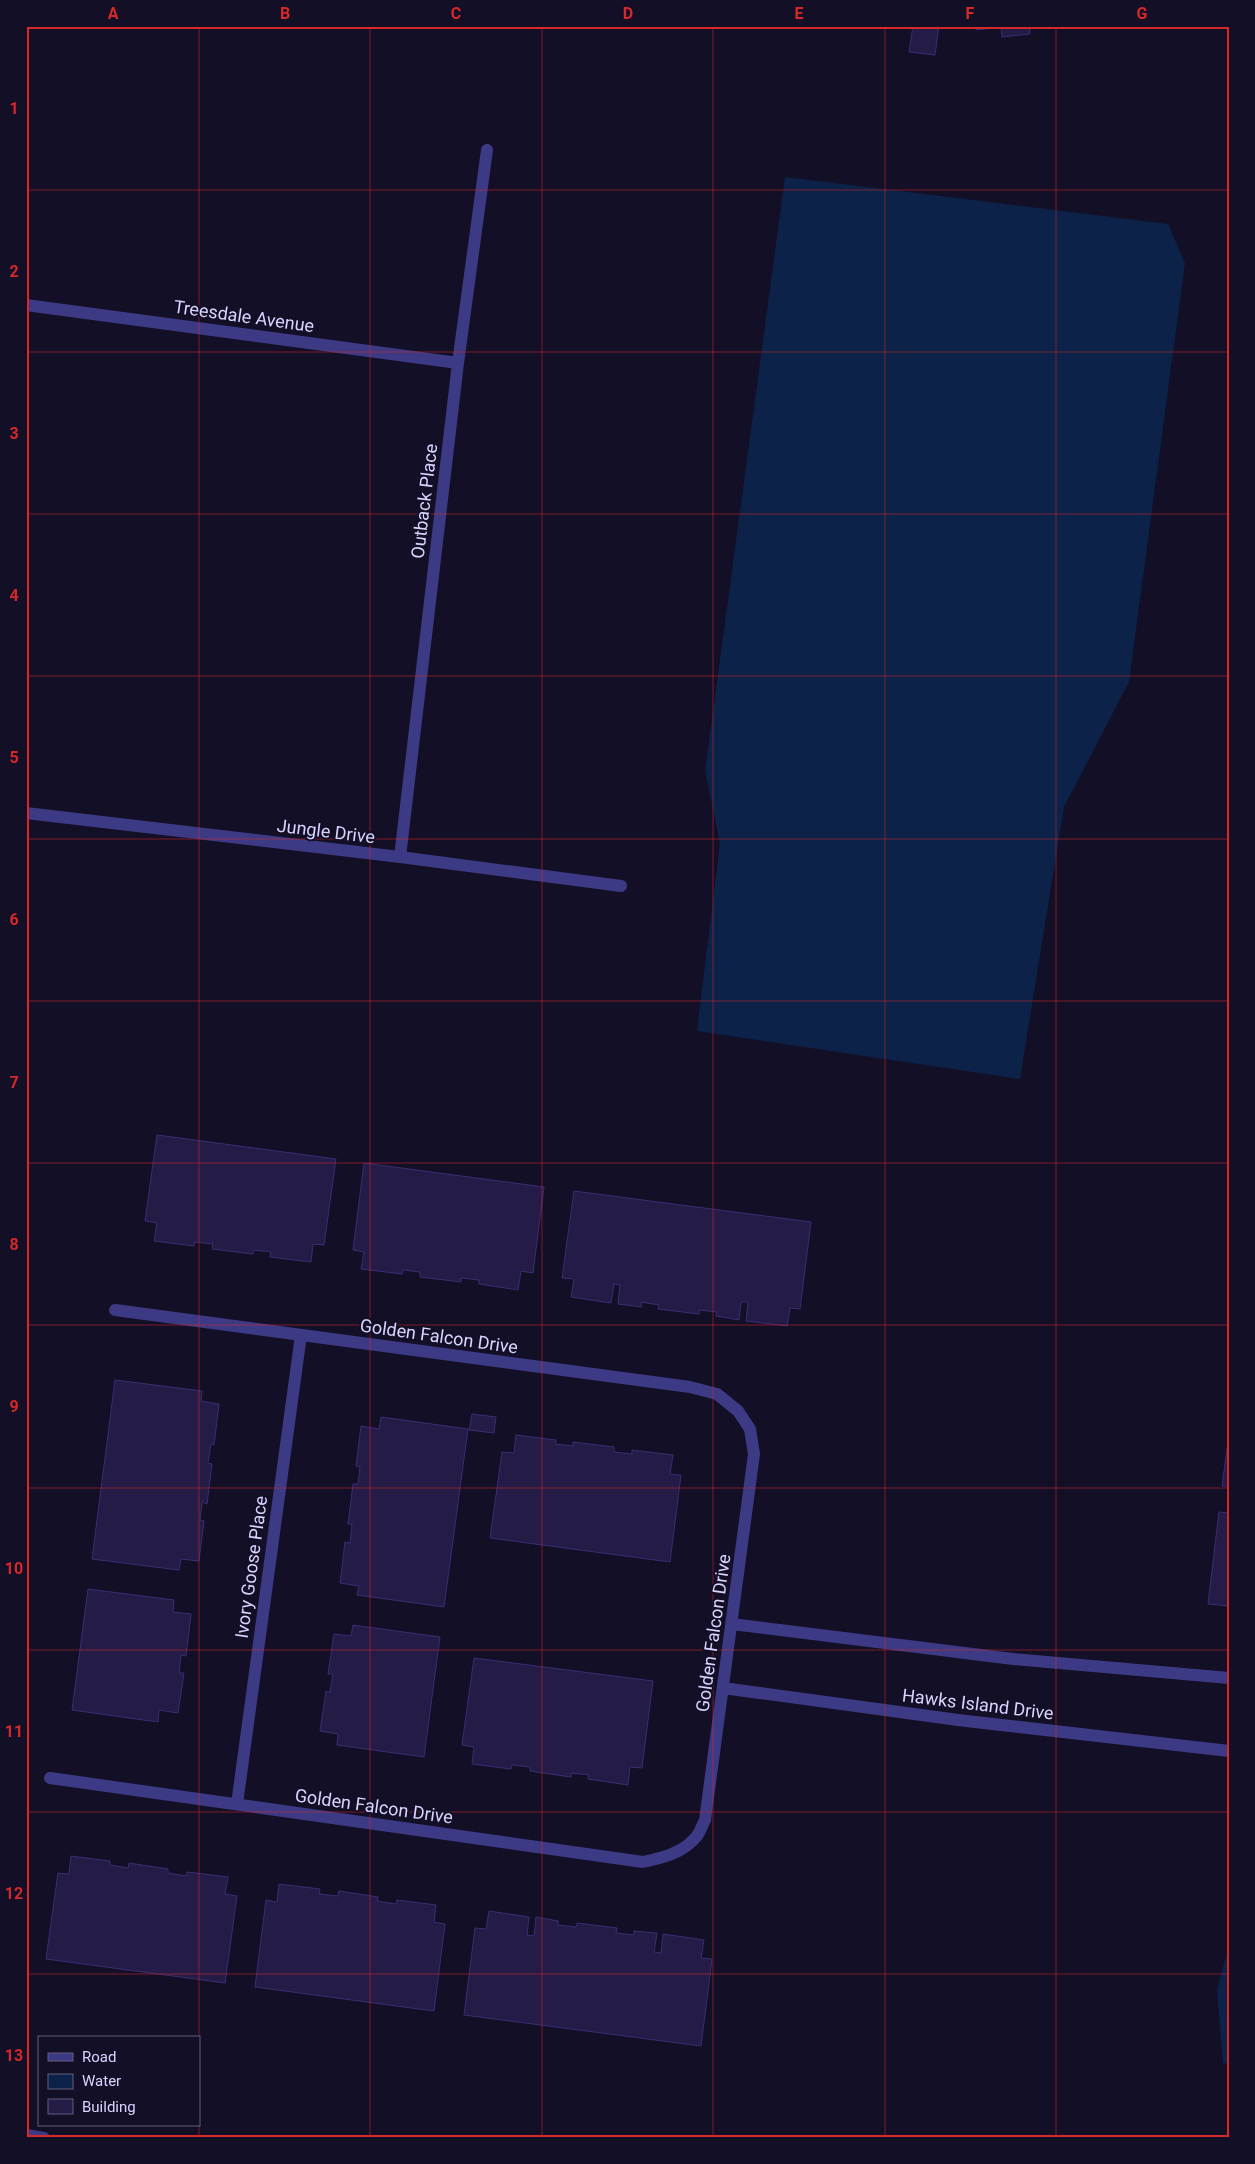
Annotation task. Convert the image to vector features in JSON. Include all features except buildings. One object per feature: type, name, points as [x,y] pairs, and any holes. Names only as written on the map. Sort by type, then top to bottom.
[{"type":"street","name":"Outback Place","points":[[400,857],[458,363],[486,150]]},
{"type":"street","name":"Treesdale Avenue","points":[[26,305],[458,363]]},
{"type":"street","name":"Jungle Drive","points":[[26,813],[400,857],[621,886]]},
{"type":"street","name":"Golden Falcon Drive","points":[[50,1778],[643,1862],[663,1858],[681,1849],[696,1837],[705,1820],[754,1454],[750,1429],[738,1411],[717,1394],[690,1387],[116,1310]]},
{"type":"street","name":"Ivory Goose Place","points":[[237,1804],[301,1335]]},
{"type":"street","points":[[732,1624],[1013,1659],[1229,1678]]},
{"type":"street","name":"Hawks Island Drive","points":[[723,1688],[958,1720],[1229,1751]]},
{"type":"street","points":[[26,2135],[44,2138]]},
{"type":"water","points":[[785,177],[1168,224],[1185,263],[1129,682],[1064,807],[1020,1079],[697,1031],[720,843],[705,771]]},
{"type":"water","points":[[1229,1945],[1229,2064],[1223,2063],[1217,1990]]}]
